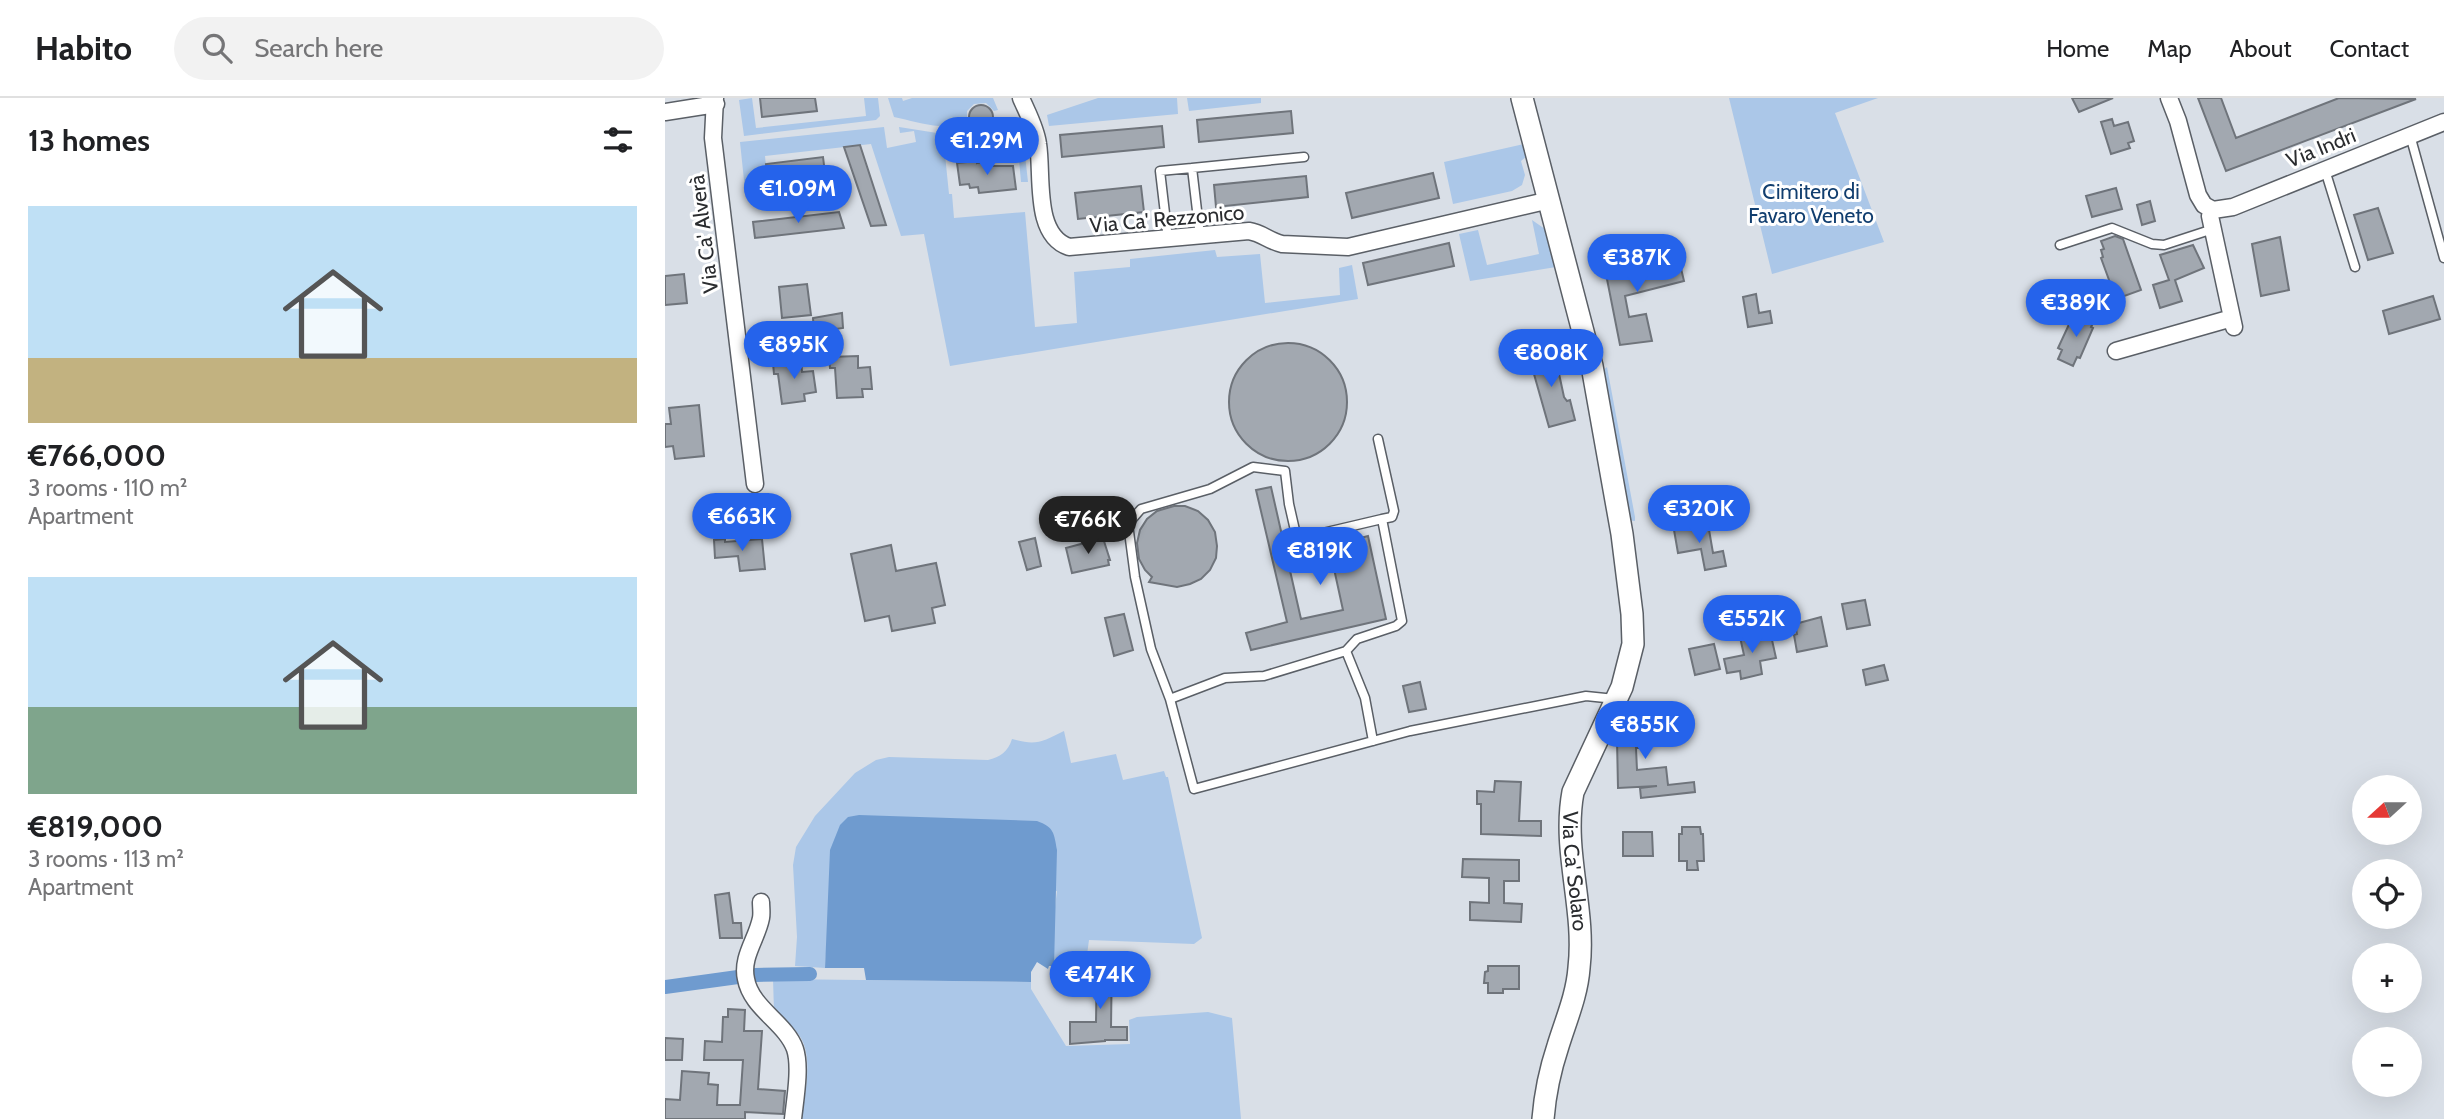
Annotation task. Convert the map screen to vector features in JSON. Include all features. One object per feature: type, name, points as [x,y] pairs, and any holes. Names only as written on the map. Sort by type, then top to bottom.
[{"type":"street","name":"Via Ca' Rezzonico","points":[[1021,98],[1038,143],[1044,219],[1050,234],[1061,244],[1078,247],[1249,231],[1282,244],[1348,247],[1550,200]]},
{"type":"street","name":"Via Ca' Solaro","points":[[1523,98],[1593,366],[1622,534],[1633,644],[1618,699],[1571,799],[1570,842],[1580,938],[1579,968],[1574,997],[1550,1073],[1543,1119]]},
{"type":"street","points":[[2116,351],[2234,322],[2210,216],[2213,210],[2204,205],[2198,195],[2169,98]]},
{"type":"street","name":"Via Ca' Alverà","points":[[665,112],[715,101],[713,138],[755,484]]},
{"type":"street","name":"Via Indri","points":[[2213,210],[2233,207],[2444,122]]},
{"type":"street","points":[[761,902],[762,917],[744,966],[746,983],[795,1050],[793,1119]]},
{"type":"lane","points":[[2410,135],[2444,258]]},
{"type":"lane","points":[[1168,239],[1160,171],[1304,157]]},
{"type":"lane","points":[[1192,168],[1200,236]]},
{"type":"lane","points":[[2325,170],[2354,267]]},
{"type":"lane","points":[[2060,245],[2112,229],[2153,244],[2164,245],[2213,229]]},
{"type":"lane","points":[[1378,439],[1394,511],[1392,517],[1297,539],[1285,471],[1253,467],[1210,489],[1141,509],[1128,524],[1135,577],[1151,649],[1170,699],[1194,789],[1410,731],[1586,696],[1618,699]]},
{"type":"lane","points":[[1170,699],[1225,678],[1264,676],[1346,651],[1357,639],[1396,626],[1402,621],[1382,519]]},
{"type":"lane","points":[[1346,651],[1365,698],[1373,741]]},
{"type":"green space","points":[[752,98],[756,128],[866,116],[864,98],[878,98],[880,116],[876,120],[744,136],[739,100]]},
{"type":"green space","points":[[888,98],[902,98],[903,101],[912,98],[993,98],[998,110],[994,111],[986,103],[974,104],[967,111],[967,122],[933,125],[894,117]]},
{"type":"green space","points":[[1098,98],[1177,98],[1178,114],[1049,126],[1047,115]]},
{"type":"green space","points":[[1187,98],[1261,98],[1261,103],[1189,111]]},
{"type":"green space","name":"Cimitero di Favaro Veneto","points":[[1729,98],[1878,98],[1835,113],[1884,242],[1772,274]]},
{"type":"green space","points":[[884,127],[887,148],[916,142],[914,131],[900,133],[899,127],[988,141],[1018,129],[1024,146],[1028,182],[1021,182],[1018,148],[945,155],[954,218],[1025,212],[1035,327],[1077,323],[1074,272],[1130,267],[1130,259],[1215,250],[1217,257],[1260,254],[1265,303],[1340,295],[1339,268],[1352,265],[1358,299],[950,366],[924,234],[901,236],[871,144],[765,156],[768,187],[745,190],[740,142]]},
{"type":"green space","points":[[1524,144],[1527,156],[1521,161],[1525,175],[1522,185],[1512,191],[1453,204],[1444,162]]},
{"type":"green space","points":[[1532,220],[1545,229],[1556,267],[1470,281],[1459,234],[1478,230],[1487,265],[1539,254]]},
{"type":"green space","points":[[1607,367],[1635,521],[1626,520],[1601,372]]},
{"type":"green space","points":[[1064,731],[1071,763],[1116,754],[1123,780],[1164,771],[1168,777],[1202,938],[1194,944],[1089,940],[1086,962],[1066,962],[1065,967],[1054,966],[1053,923],[1057,891],[827,938],[825,968],[795,966],[797,937],[793,865],[796,847],[815,816],[855,773],[876,760],[889,757],[988,760],[1003,753],[1012,739],[1039,742]]},
{"type":"green space","points":[[773,979],[1031,982],[1031,989],[1066,1046],[1130,1044],[1129,1020],[1137,1017],[1208,1012],[1232,1018],[1241,1119],[802,1119],[807,1058],[797,1032],[774,1011]]},
{"type":"shaded area","points":[[859,815],[1037,821],[1050,828],[1057,850],[1054,966],[1049,966],[1048,969],[1037,962],[1031,972],[1031,982],[866,980],[864,968],[825,968],[830,850],[840,825],[848,817]]},
{"type":"building","points":[[760,98],[815,98],[817,111],[762,117]]},
{"type":"building","points":[[2072,98],[2113,98],[2079,112]]},
{"type":"building","points":[[2198,98],[2221,98],[2236,138],[2339,98],[2416,99],[2226,171]]},
{"type":"building","points":[[981,105],[992,112],[993,117],[986,128],[981,129],[970,122],[969,117],[976,106]]},
{"type":"building","points":[[1291,111],[1293,133],[1199,142],[1197,120]]},
{"type":"building","points":[[2112,119],[2114,126],[2128,122],[2134,141],[2128,143],[2130,148],[2111,154],[2101,122]]},
{"type":"building","points":[[1162,126],[1164,147],[1062,157],[1060,135]]},
{"type":"building","points":[[860,145],[886,225],[871,226],[844,147]]},
{"type":"building","points":[[823,157],[826,181],[768,187],[766,164]]},
{"type":"building","points":[[984,162],[985,166],[1013,166],[1016,189],[979,193],[978,187],[960,185],[957,163]]},
{"type":"building","points":[[1433,173],[1439,198],[1352,218],[1346,193]]},
{"type":"building","points":[[1306,176],[1308,197],[1216,207],[1214,185]]},
{"type":"building","points":[[1141,186],[1144,212],[1078,219],[1075,193]]},
{"type":"building","points":[[2116,188],[2122,209],[2092,217],[2086,196]]},
{"type":"building","points":[[2150,201],[2155,221],[2142,225],[2137,205]]},
{"type":"building","points":[[2378,208],[2393,253],[2368,260],[2354,215]]},
{"type":"building","points":[[839,212],[844,228],[755,238],[753,222]]},
{"type":"building","points":[[2115,236],[2123,239],[2141,290],[2116,299],[2101,258],[2101,250],[2104,249],[2101,241]]},
{"type":"building","points":[[2280,237],[2289,290],[2261,296],[2252,244]]},
{"type":"building","points":[[1449,243],[1454,266],[1368,285],[1363,263]]},
{"type":"building","points":[[2193,245],[2204,268],[2175,280],[2182,301],[2160,308],[2153,285],[2169,280],[2160,255]]},
{"type":"building","points":[[1652,259],[1654,266],[1679,260],[1684,281],[1625,296],[1629,317],[1646,314],[1652,341],[1620,345],[1604,264],[1618,261],[1620,266]]},
{"type":"building","points":[[684,274],[687,303],[665,305],[665,276]]},
{"type":"building","points":[[807,284],[811,315],[782,318],[779,287]]},
{"type":"building","points":[[1756,294],[1759,313],[1770,311],[1772,323],[1748,327],[1743,297]]},
{"type":"building","points":[[2433,296],[2440,319],[2389,334],[2383,311]]},
{"type":"building","points":[[2079,312],[2095,319],[2080,358],[2077,357],[2073,366],[2058,359],[2062,350],[2058,348],[2072,318],[2076,319]]},
{"type":"building","points":[[842,313],[843,328],[814,332],[813,318]]},
{"type":"building","points":[[1288,343],[1311,347],[1330,360],[1343,379],[1347,402],[1343,425],[1330,444],[1311,457],[1288,461],[1265,457],[1246,444],[1233,425],[1229,402],[1233,379],[1246,360],[1265,347]]},
{"type":"building","points":[[1549,348],[1554,370],[1558,369],[1564,397],[1567,401],[1570,400],[1575,420],[1549,427],[1528,353]]},
{"type":"building","points":[[858,356],[858,368],[870,367],[872,389],[862,389],[863,397],[837,398],[835,368],[830,368],[829,357]]},
{"type":"building","points":[[801,359],[802,372],[813,371],[816,392],[804,394],[805,401],[782,404],[778,374],[774,374],[773,363]]},
{"type":"building","points":[[699,405],[704,456],[675,459],[673,446],[665,447],[665,424],[671,424],[669,408]]},
{"type":"building","points":[[1271,487],[1301,619],[1343,610],[1331,555],[1344,552],[1342,543],[1368,536],[1386,619],[1251,650],[1246,633],[1287,622],[1256,490]]},
{"type":"building","points":[[1185,506],[1198,511],[1208,520],[1215,532],[1217,546],[1216,558],[1210,570],[1201,579],[1177,587],[1149,582],[1152,577],[1139,559],[1137,543],[1140,530],[1147,519],[1157,511]]},
{"type":"building","points":[[1708,524],[1713,553],[1723,551],[1726,566],[1705,570],[1701,549],[1678,553],[1674,530]]},
{"type":"building","points":[[1035,538],[1041,566],[1027,570],[1019,542]]},
{"type":"building","points":[[1103,538],[1109,565],[1072,573],[1066,548]]},
{"type":"building","points":[[725,539],[725,542],[762,539],[765,569],[740,571],[738,556],[715,558],[714,540]]},
{"type":"building","points":[[891,545],[896,571],[936,563],[945,605],[932,608],[935,623],[892,631],[889,616],[865,621],[851,554]]},
{"type":"building","points":[[1865,600],[1870,625],[1847,629],[1842,604]]},
{"type":"building","points":[[1124,614],[1133,650],[1114,656],[1105,618]]},
{"type":"building","points":[[1821,617],[1827,646],[1797,652],[1795,624]]},
{"type":"building","points":[[1770,631],[1776,658],[1760,661],[1762,674],[1741,679],[1740,671],[1727,673],[1724,659],[1744,655],[1740,637]]},
{"type":"building","points":[[1714,644],[1720,669],[1695,675],[1689,649]]},
{"type":"building","points":[[1884,665],[1888,680],[1866,685],[1863,670]]},
{"type":"building","points":[[1420,682],[1426,709],[1409,712],[1403,686]]},
{"type":"building","points":[[1635,706],[1658,706],[1660,722],[1647,723],[1647,748],[1636,748],[1637,770],[1666,767],[1668,785],[1694,782],[1695,792],[1641,798],[1640,788],[1657,786],[1618,788],[1617,740],[1635,739]]},
{"type":"building","points":[[1495,781],[1521,782],[1519,821],[1541,821],[1541,836],[1481,834],[1481,804],[1477,804],[1477,791],[1494,792]]},
{"type":"building","points":[[1682,827],[1700,827],[1703,834],[1704,861],[1697,861],[1698,870],[1687,870],[1687,861],[1679,861],[1679,834],[1682,834]]},
{"type":"building","points":[[1623,832],[1652,832],[1653,856],[1623,856]]},
{"type":"building","points":[[1463,859],[1519,860],[1519,881],[1504,881],[1504,903],[1522,904],[1521,922],[1470,920],[1470,902],[1489,903],[1489,878],[1462,877]]},
{"type":"building","points":[[729,893],[733,923],[741,923],[742,938],[720,938],[715,895]]},
{"type":"building","points":[[1097,955],[1112,955],[1111,1027],[1127,1027],[1127,1040],[1070,1044],[1070,1022],[1096,1022]]},
{"type":"building","points":[[1488,966],[1519,966],[1519,989],[1488,993],[1488,983],[1484,983]]},
{"type":"building","points":[[728,1009],[745,1010],[744,1031],[762,1031],[758,1089],[785,1091],[783,1114],[745,1112],[745,1119],[665,1119],[665,1099],[680,1100],[682,1071],[709,1073],[708,1084],[718,1085],[717,1105],[740,1105],[743,1060],[704,1060],[705,1041],[722,1042],[723,1017],[728,1017]]},
{"type":"building","points":[[665,1038],[683,1039],[682,1060],[665,1060]]},
{"type":"waterway","points":[[755,975],[810,974]]},
{"type":"waterway","points":[[665,987],[738,977]]}]
